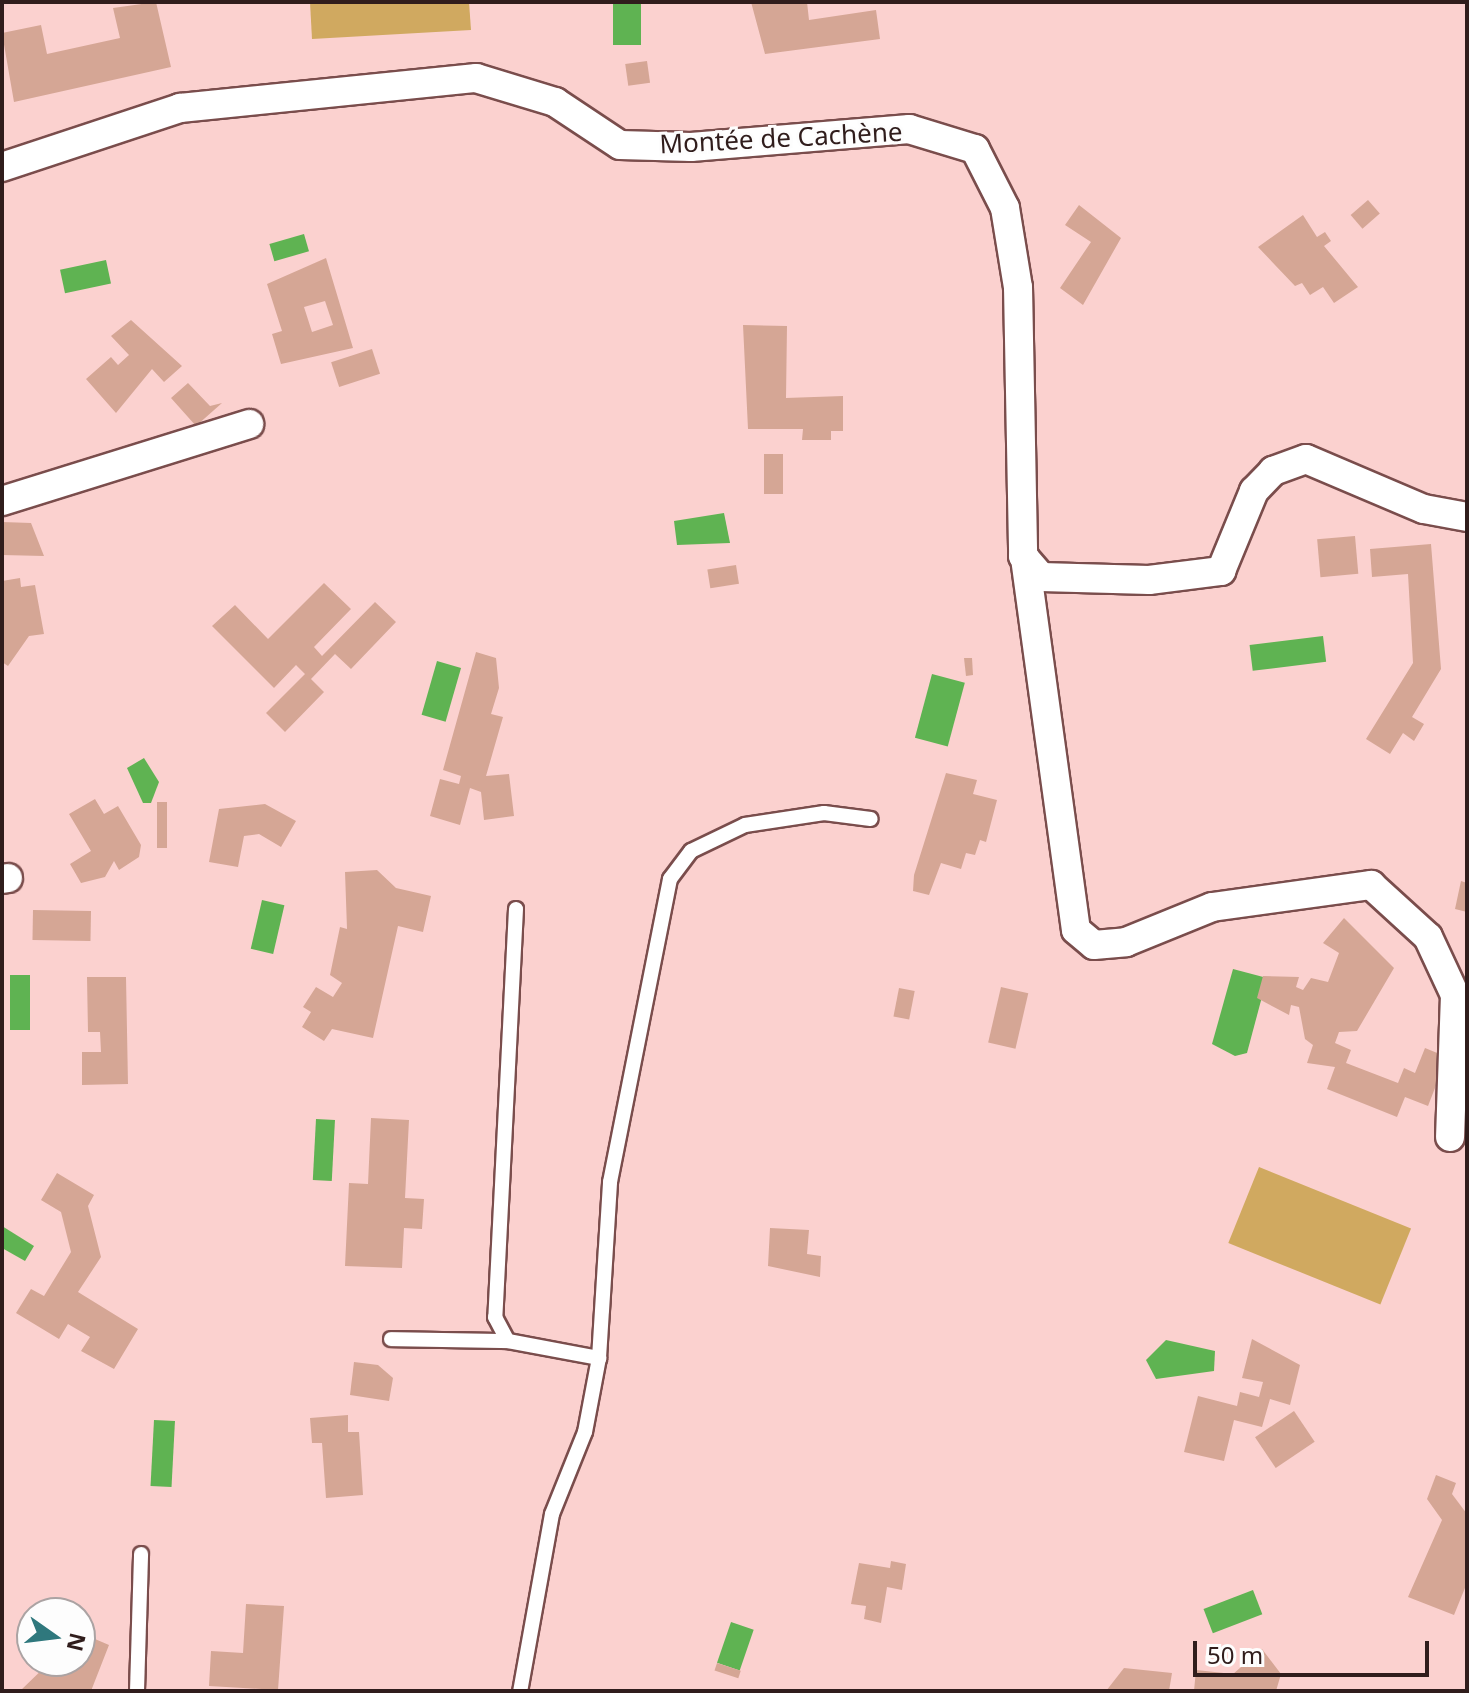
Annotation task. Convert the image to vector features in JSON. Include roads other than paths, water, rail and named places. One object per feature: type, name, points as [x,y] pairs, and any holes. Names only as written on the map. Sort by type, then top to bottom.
[{"type":"street","name":"Montée de Cachène","points":[[2,167],[180,108],[476,78],[555,102],[620,145],[691,147],[909,129],[975,149],[1005,208],[1018,287],[1025,558],[1076,930],[1094,945],[1126,942],[1212,907],[1371,885],[1428,937],[1455,995],[1450,1137]]},
{"type":"street","points":[[2,501],[249,424]]},
{"type":"street","points":[[1025,558],[1041,577],[1084,582],[1221,571],[1254,491],[1273,471],[1306,459],[1424,509],[1467,517]]},
{"type":"lane","points":[[520,1691],[552,1514],[585,1432],[599,1358],[610,1182],[670,879],[691,851],[745,825],[824,813],[871,819]]},
{"type":"lane","points":[[508,1341],[495,1317],[516,909]]},
{"type":"lane","points":[[391,1339],[508,1341],[599,1358]]},
{"type":"lane","points":[[137,1691],[141,1554]]}]
